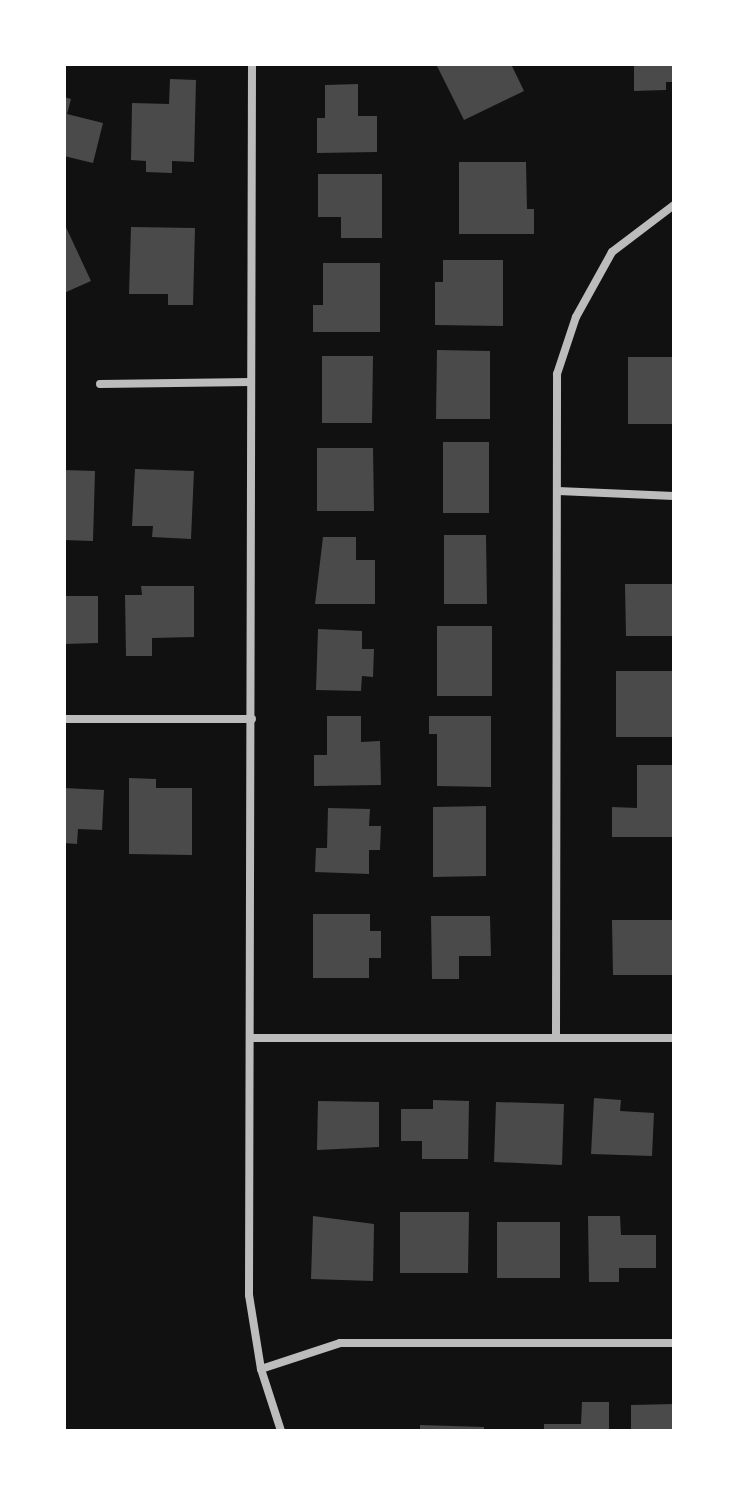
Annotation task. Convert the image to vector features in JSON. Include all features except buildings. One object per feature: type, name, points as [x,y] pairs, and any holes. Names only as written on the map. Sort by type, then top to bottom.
[{"type":"street","points":[[252,64],[249,1295],[261,1369],[281,1431]]},
{"type":"street","points":[[556,1037],[557,374],[576,317],[612,252],[674,205]]},
{"type":"street","points":[[100,384],[251,382]]},
{"type":"street","points":[[558,491],[674,496]]},
{"type":"street","points":[[64,719],[252,719]]},
{"type":"street","points":[[251,1038],[674,1038]]},
{"type":"street","points":[[261,1369],[340,1343],[674,1343]]}]
